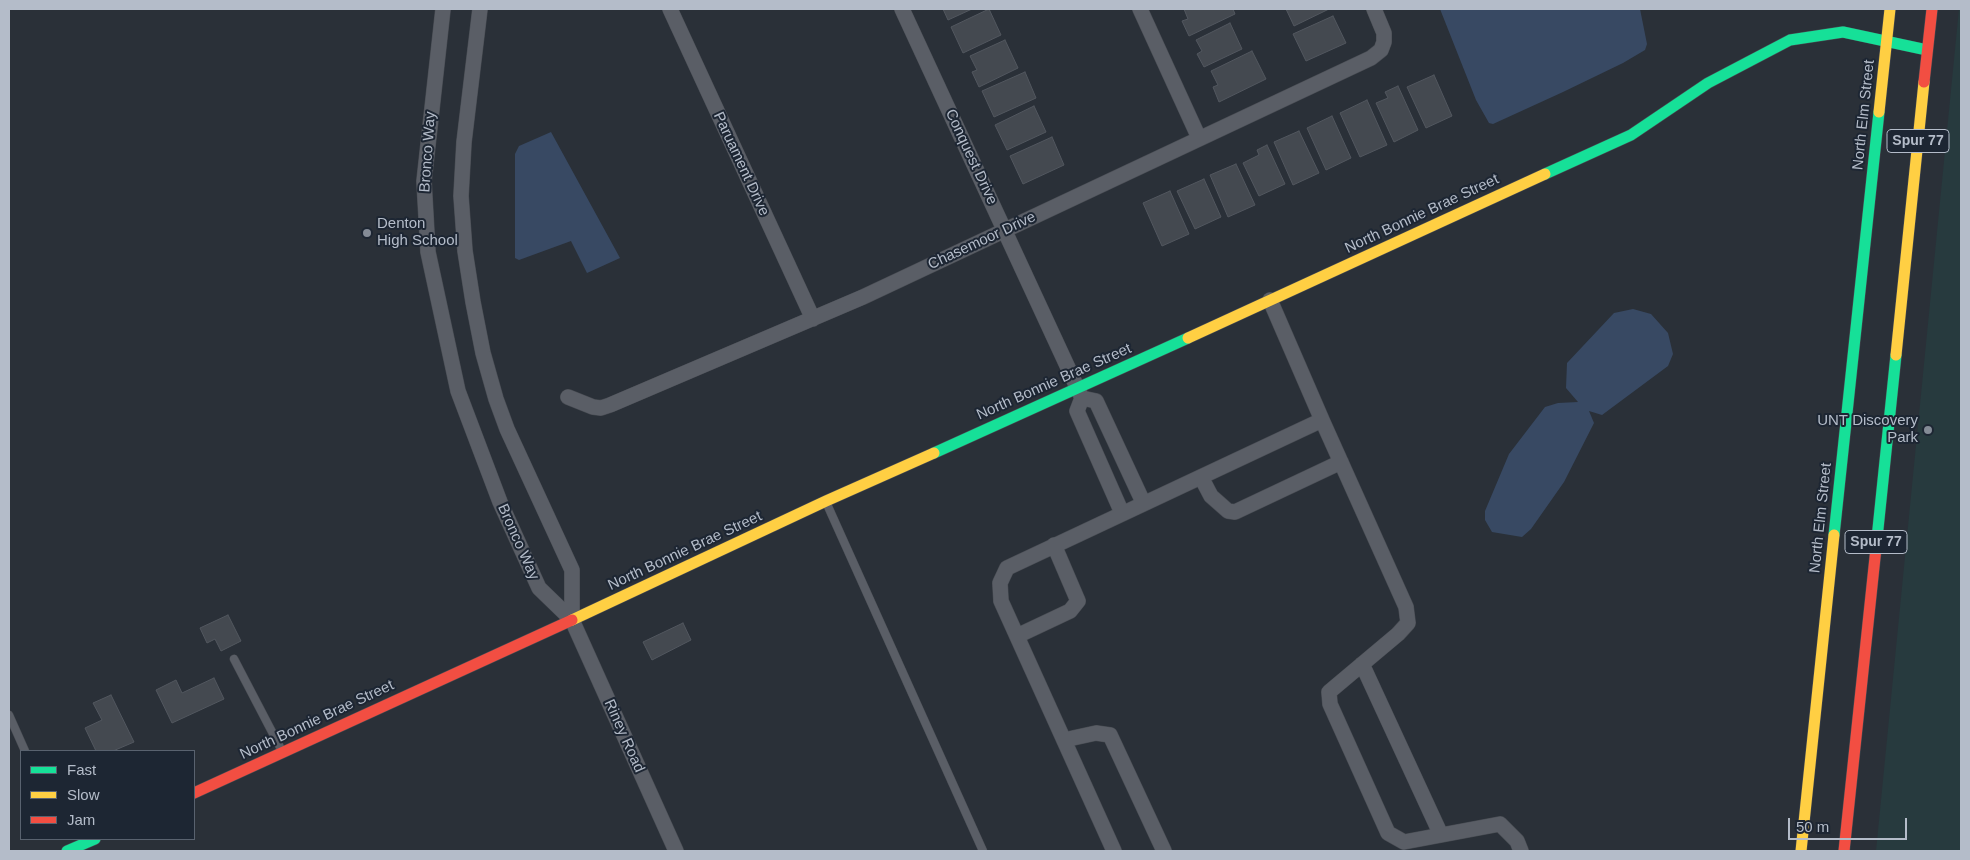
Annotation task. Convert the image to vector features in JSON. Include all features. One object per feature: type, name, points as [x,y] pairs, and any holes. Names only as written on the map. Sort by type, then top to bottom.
[{"type":"main road","name":"North Elm Street","points":[[1800,851],[1890,9]]},
{"type":"main road","name":"Spur 77","points":[[1844,851],[1932,9]]},
{"type":"main road","name":"North Bonnie Brae Street","points":[[195,793],[826,501],[1079,393],[1270,300],[1631,135],[1708,83],[1790,40],[1843,32],[1927,50]]},
{"type":"main road","points":[[68,849],[91,840]]},
{"type":"street","name":"Bronco Way","points":[[443,9],[424,180],[428,252],[443,324],[458,391],[500,502],[539,588],[572,620]]},
{"type":"street","points":[[480,9],[464,142],[461,196],[465,251],[472,302],[483,353],[501,414],[572,570],[572,620]]},
{"type":"street","name":"Paruament Drive","points":[[670,9],[812,319]]},
{"type":"street","name":"Conquest Drive","points":[[902,9],[1079,393]]},
{"type":"street","points":[[1140,9],[1199,138]]},
{"type":"street","name":"Chasemoor Drive","points":[[568,397],[584,405],[601,408],[812,319],[1371,58],[1381,50],[1384,42],[1384,33],[1374,9]]},
{"type":"street","points":[[1270,300],[1406,607],[1408,623],[1398,634],[1330,692],[1330,704],[1388,833],[1404,842],[1500,824],[1517,841],[1522,851]]},
{"type":"street","points":[[1122,513],[1077,411],[1079,393],[1096,401],[1143,502]]},
{"type":"street","points":[[1114,851],[1001,601],[1000,583],[1006,568],[1143,502],[1322,420]]},
{"type":"street","points":[[1201,477],[1211,496],[1228,511],[1235,512],[1341,462]]},
{"type":"street","points":[[1017,636],[1070,611],[1078,601],[1054,545]]},
{"type":"street","name":"Riney Road","points":[[572,620],[676,851]]},
{"type":"street","points":[[1362,664],[1441,835]]},
{"type":"street","points":[[1064,740],[1096,733],[1110,736],[1164,851]]},
{"type":"lane","points":[[826,501],[983,851]]},
{"type":"lane","points":[[234,659],[283,753]]},
{"type":"lane","points":[[9,715],[25,750]]},
{"type":"green space","name":"UNT Discovery Park","points":[[1959,9],[1961,9],[1961,851],[1876,851]]},
{"type":"water","points":[[1440,9],[1640,9],[1647,44],[1645,50],[1623,63],[1493,124],[1489,123],[1476,100]]},
{"type":"water","points":[[551,132],[620,258],[587,273],[571,241],[519,260],[515,258],[515,154],[519,146]]},
{"type":"water","points":[[1633,309],[1651,314],[1668,333],[1673,354],[1668,366],[1602,415],[1589,411],[1594,423],[1564,482],[1531,529],[1522,537],[1492,532],[1485,520],[1485,511],[1509,454],[1545,407],[1558,403],[1578,402],[1566,388],[1567,363],[1614,313]]},
{"type":"building","points":[[943,9],[972,9],[948,20]]},
{"type":"building","points":[[989,9],[1001,35],[963,53],[951,27]]},
{"type":"building","points":[[1184,9],[1233,9],[1235,14],[1189,36],[1182,21],[1188,19]]},
{"type":"building","points":[[1286,9],[1329,9],[1294,26]]},
{"type":"building","points":[[1333,16],[1346,43],[1306,61],[1293,34]]},
{"type":"building","points":[[1230,23],[1242,49],[1204,67],[1197,54],[1202,51],[1196,40]]},
{"type":"building","points":[[1005,40],[1018,68],[979,87],[972,72],[977,70],[970,56]]},
{"type":"building","points":[[1252,51],[1266,79],[1219,102],[1213,87],[1218,85],[1211,71]]},
{"type":"building","points":[[1025,72],[1036,98],[994,117],[982,91]]},
{"type":"building","points":[[1434,75],[1452,116],[1426,128],[1407,87]]},
{"type":"building","points":[[1398,86],[1418,130],[1394,142],[1376,103],[1388,98],[1385,92]]},
{"type":"building","points":[[1367,100],[1387,145],[1360,157],[1340,113]]},
{"type":"building","points":[[1034,106],[1046,132],[1007,150],[995,125]]},
{"type":"building","points":[[1332,116],[1351,158],[1326,170],[1307,128]]},
{"type":"building","points":[[1299,131],[1319,173],[1293,185],[1274,142]]},
{"type":"building","points":[[1052,137],[1064,165],[1023,184],[1010,156]]},
{"type":"building","points":[[1267,145],[1285,184],[1259,196],[1243,163],[1259,155],[1257,150]]},
{"type":"building","points":[[1236,164],[1255,205],[1228,217],[1210,175]]},
{"type":"building","points":[[1204,179],[1221,217],[1195,229],[1177,191]]},
{"type":"building","points":[[1170,191],[1189,234],[1162,246],[1143,203]]},
{"type":"building","points":[[228,615],[241,641],[221,651],[215,639],[207,643],[200,628]]},
{"type":"building","points":[[683,623],[691,640],[652,660],[643,642]]},
{"type":"building","points":[[214,678],[224,699],[172,723],[156,690],[176,680],[182,693]]},
{"type":"building","points":[[111,695],[134,742],[115,750],[96,750],[85,728],[102,720],[93,703]]},
{"type":"traffic: fast","points":[[1545,174],[1631,135],[1708,83],[1790,40],[1843,32],[1927,50]]},
{"type":"traffic: fast","points":[[1834,535],[1879,112]]},
{"type":"traffic: fast","points":[[934,453],[1188,338]]},
{"type":"traffic: fast","points":[[1876,548],[1896,355]]},
{"type":"traffic: fast","points":[[67,851],[93,840]]},
{"type":"traffic: slow","points":[[1879,112],[1890,9]]},
{"type":"traffic: slow","points":[[1896,355],[1924,82]]},
{"type":"traffic: slow","points":[[1188,338],[1545,174]]},
{"type":"traffic: slow","points":[[572,620],[826,501],[934,453]]},
{"type":"traffic: slow","points":[[1801,851],[1834,535]]},
{"type":"traffic: jam","points":[[1924,82],[1932,9]]},
{"type":"traffic: jam","points":[[1844,851],[1876,548]]},
{"type":"traffic: jam","points":[[195,793],[572,620]]},
{"type":"place","name":"Denton High School","points":[[367,233]]},
{"type":"place","name":"UNT Discovery Park","points":[[1928,430]]}]
